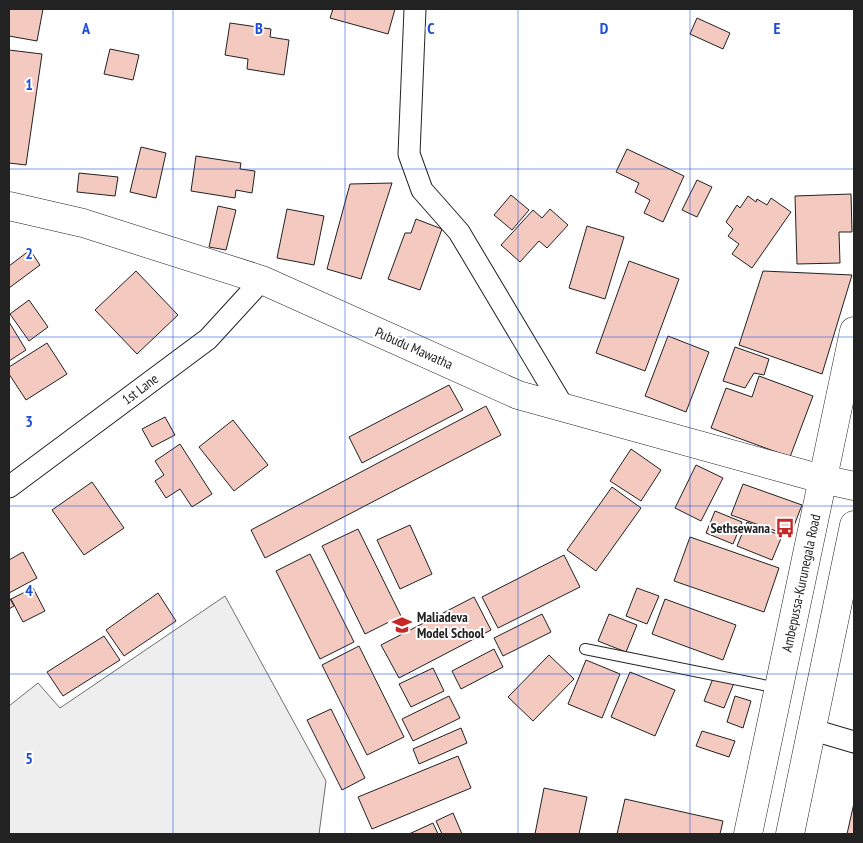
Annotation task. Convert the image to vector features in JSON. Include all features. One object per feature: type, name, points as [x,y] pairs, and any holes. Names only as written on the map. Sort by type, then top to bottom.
[{"type":"main road","name":"Pubudu Mawatha","points":[[9,206],[83,223],[262,280],[518,395],[822,479],[854,486]]},
{"type":"main road","name":"Ambepussa-Kurunegala Road","points":[[748,834],[854,331]]},
{"type":"main road","points":[[790,834],[810,729],[854,525]]},
{"type":"street","points":[[415,9],[409,154],[422,190],[459,232],[564,408]]},
{"type":"street","name":"1st Lane","points":[[9,487],[208,338],[262,280]]},
{"type":"street","points":[[810,729],[854,742]]},
{"type":"lane","points":[[585,650],[779,689]]},
{"type":"shaded area","points":[[225,596],[326,781],[319,834],[9,834],[9,706],[38,683],[60,708]]},
{"type":"building","points":[[9,9],[43,9],[37,41],[9,36]]},
{"type":"building","points":[[333,9],[395,9],[388,34],[330,18]]},
{"type":"building","points":[[697,18],[730,33],[723,49],[690,34]]},
{"type":"building","points":[[230,23],[271,29],[270,37],[289,40],[284,75],[247,69],[248,59],[225,55]]},
{"type":"building","points":[[110,49],[139,55],[133,80],[104,74]]},
{"type":"building","points":[[9,50],[42,54],[26,165],[9,163]]},
{"type":"building","points":[[141,147],[166,153],[156,198],[130,192]]},
{"type":"building","points":[[627,149],[684,176],[663,222],[644,213],[650,200],[635,192],[639,183],[616,172]]},
{"type":"building","points":[[196,156],[241,163],[240,169],[255,171],[252,193],[236,190],[235,198],[191,191]]},
{"type":"building","points":[[79,173],[118,177],[115,196],[77,192]]},
{"type":"building","points":[[697,180],[712,187],[697,217],[682,210]]},
{"type":"building","points":[[392,183],[361,279],[327,269],[350,184]]},
{"type":"building","points":[[851,194],[852,232],[839,232],[840,263],[797,264],[795,196]]},
{"type":"building","points":[[511,195],[529,210],[512,230],[494,215]]},
{"type":"building","points":[[748,196],[756,202],[757,199],[767,205],[771,198],[791,212],[752,268],[732,254],[739,244],[728,236],[733,229],[726,222],[737,205],[740,208]]},
{"type":"building","points":[[218,206],[236,210],[226,250],[209,247]]},
{"type":"building","points":[[287,209],[324,216],[314,265],[277,258]]},
{"type":"building","points":[[550,209],[568,225],[547,248],[539,241],[520,262],[501,245],[533,210],[542,218]]},
{"type":"building","points":[[416,219],[442,229],[420,290],[388,279],[405,233],[411,233]]},
{"type":"building","points":[[587,226],[624,237],[605,299],[569,288]]},
{"type":"building","points":[[30,250],[40,265],[9,288],[9,266]]},
{"type":"building","points":[[629,261],[679,279],[645,371],[596,353]]},
{"type":"building","points":[[136,271],[178,315],[137,354],[95,310]]},
{"type":"building","points":[[763,271],[852,275],[822,374],[739,345]]},
{"type":"building","points":[[29,300],[48,327],[29,341],[10,314]]},
{"type":"building","points":[[9,322],[26,350],[9,361]]},
{"type":"building","points":[[668,336],[709,352],[686,412],[645,396]]},
{"type":"building","points":[[47,343],[67,374],[26,400],[9,374],[9,367]]},
{"type":"building","points":[[735,347],[769,359],[764,375],[754,373],[745,388],[723,381]]},
{"type":"building","points":[[759,376],[813,396],[790,457],[711,428],[726,388],[752,397]]},
{"type":"building","points":[[449,385],[463,410],[362,463],[349,437]]},
{"type":"building","points":[[486,406],[501,435],[265,558],[251,530]]},
{"type":"building","points":[[165,417],[175,435],[152,447],[142,429]]},
{"type":"building","points":[[233,420],[268,465],[234,491],[199,447]]},
{"type":"building","points":[[180,444],[212,494],[192,507],[180,489],[166,498],[155,481],[164,475],[155,461]]},
{"type":"building","points":[[631,449],[661,470],[641,501],[610,481]]},
{"type":"building","points":[[696,465],[723,478],[701,521],[675,508]]},
{"type":"building","points":[[92,482],[124,528],[84,555],[52,510]]},
{"type":"building","points":[[743,484],[802,505],[790,536],[731,515]]},
{"type":"building","points":[[612,487],[641,508],[596,571],[567,550]]},
{"type":"building","points":[[715,511],[742,522],[733,544],[706,533]]},
{"type":"building","points":[[747,522],[782,536],[772,560],[737,546]]},
{"type":"building","points":[[410,525],[432,574],[400,589],[377,540]]},
{"type":"building","points":[[358,529],[401,616],[365,634],[322,546]]},
{"type":"building","points":[[690,537],[779,568],[764,612],[674,581]]},
{"type":"building","points":[[23,552],[37,578],[9,593],[9,560]]},
{"type":"building","points":[[310,554],[354,642],[320,659],[276,571]]},
{"type":"building","points":[[564,555],[580,587],[498,628],[482,597]]},
{"type":"building","points":[[33,588],[45,611],[23,622],[11,599]]},
{"type":"building","points":[[637,588],[659,596],[647,624],[626,616]]},
{"type":"building","points":[[158,593],[176,621],[124,656],[106,630]]},
{"type":"building","points":[[9,597],[14,606],[9,609]]},
{"type":"building","points":[[474,597],[491,630],[399,678],[381,645]]},
{"type":"building","points":[[665,599],[736,625],[723,660],[652,634]]},
{"type":"building","points":[[542,614],[551,632],[503,656],[494,638]]},
{"type":"building","points":[[609,614],[637,625],[626,652],[598,641]]},
{"type":"building","points":[[104,636],[120,660],[63,696],[47,672]]},
{"type":"building","points":[[359,646],[404,737],[367,755],[322,665]]},
{"type":"building","points":[[494,649],[503,667],[461,689],[452,671]]},
{"type":"building","points":[[549,655],[574,679],[533,721],[508,697]]},
{"type":"building","points":[[586,660],[620,674],[602,718],[568,704]]},
{"type":"building","points":[[433,668],[444,691],[411,707],[399,684]]},
{"type":"building","points":[[630,672],[675,690],[655,736],[611,717]]},
{"type":"building","points":[[714,676],[734,683],[724,708],[704,701]]},
{"type":"building","points":[[449,696],[460,718],[413,741],[402,719]]},
{"type":"building","points":[[735,696],[751,701],[743,728],[727,722]]},
{"type":"building","points":[[331,709],[365,778],[342,790],[307,720]]},
{"type":"building","points":[[461,728],[467,743],[419,764],[413,749]]},
{"type":"building","points":[[702,731],[735,741],[729,757],[696,746]]},
{"type":"building","points":[[458,756],[471,788],[372,829],[358,797]]},
{"type":"building","points":[[544,788],[587,797],[579,834],[535,834]]},
{"type":"building","points":[[625,799],[723,821],[720,834],[617,834]]},
{"type":"building","points":[[854,803],[854,834],[847,834]]},
{"type":"building","points":[[453,813],[462,834],[442,834],[436,821]]},
{"type":"building","points":[[433,823],[438,834],[409,834]]},
{"type":"place","name":"Sethsewana","points":[[785,528]]},
{"type":"place","name":"Maliadeva Model School","points":[[402,625]]}]
